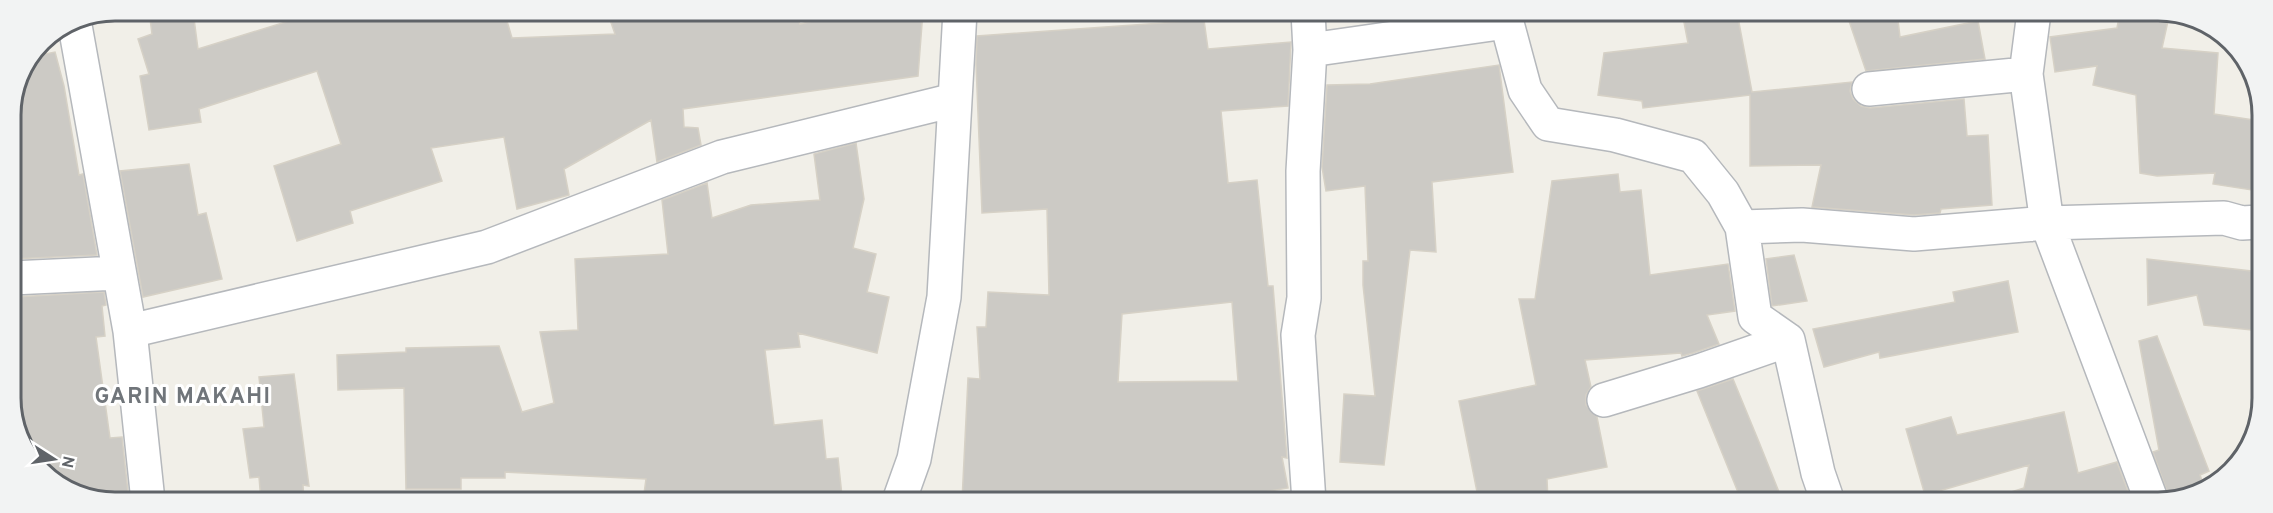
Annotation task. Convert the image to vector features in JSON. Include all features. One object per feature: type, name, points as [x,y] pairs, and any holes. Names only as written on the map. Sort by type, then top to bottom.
[{"type":"street","points":[[901,492],[914,459],[944,297],[954,100],[964,21]]},
{"type":"street","points":[[1308,21],[1310,50],[1303,171],[1304,298],[1298,335],[1308,492]]},
{"type":"street","points":[[1310,50],[1481,21]]},
{"type":"street","points":[[1506,21],[1525,90],[1548,124],[1615,135],[1693,156],[1723,193],[1742,227],[1755,317],[1788,340],[1818,473],[1825,492]]},
{"type":"street","points":[[2033,21],[2026,74],[2047,223],[2148,492]]},
{"type":"street","points":[[76,30],[130,331],[147,492]]},
{"type":"street","points":[[1869,89],[2026,74]]},
{"type":"street","points":[[130,331],[487,247],[722,157],[954,100]]},
{"type":"street","points":[[1742,227],[1802,225],[1914,234],[2047,223],[2224,218],[2242,223],[2252,222]]},
{"type":"street","points":[[21,278],[118,273]]},
{"type":"street","points":[[1604,400],[1788,340]]},
{"type":"building","points":[[150,21],[194,21],[198,49],[289,21],[507,21],[512,38],[615,34],[610,21],[799,21],[800,24],[813,21],[922,21],[918,76],[683,109],[684,127],[698,128],[701,145],[657,162],[651,120],[564,169],[569,195],[517,209],[504,137],[431,148],[442,181],[350,211],[353,223],[297,241],[274,166],[341,144],[317,71],[199,109],[201,122],[149,130],[140,76],[149,74],[138,39],[152,34]]},
{"type":"building","points":[[1190,21],[1204,21],[1208,49],[1291,42],[1288,106],[1221,111],[1228,183],[1257,180],[1268,286],[1273,286],[1287,458],[1282,457],[1288,488],[1264,492],[962,492],[968,378],[980,379],[977,327],[986,327],[988,292],[1049,295],[1047,209],[982,213],[977,36]],"holes":[[[1232,302],[1238,381],[1118,382],[1122,314]]]},
{"type":"building","points":[[1684,21],[1739,21],[1752,92],[1852,82],[1850,91],[1853,99],[1861,106],[1870,108],[1964,99],[1967,136],[1988,135],[1992,205],[1941,209],[1940,213],[1914,215],[1812,207],[1821,165],[1750,166],[1750,95],[1643,108],[1642,101],[1598,95],[1604,53],[1688,43]]},
{"type":"building","points":[[1849,21],[1898,21],[1900,37],[1978,21],[1985,59],[1866,71]]},
{"type":"building","points":[[2118,21],[2168,22],[2162,48],[2218,53],[2214,114],[2252,120],[2252,190],[2213,184],[2215,173],[2157,176],[2140,173],[2136,95],[2093,85],[2097,66],[2055,72],[2050,37],[2117,28]]},
{"type":"building","points":[[55,52],[64,86],[79,175],[83,174],[97,255],[21,259],[21,109],[24,91],[43,54]]},
{"type":"building","points":[[1499,65],[1513,172],[1432,182],[1436,252],[1410,250],[1384,465],[1340,462],[1344,394],[1375,396],[1363,285],[1363,261],[1368,261],[1365,186],[1326,191],[1322,167],[1327,85],[1370,84]]},
{"type":"building","points":[[856,143],[864,199],[853,248],[876,254],[867,292],[889,297],[877,353],[798,333],[800,347],[765,350],[774,425],[822,420],[826,459],[838,458],[842,492],[644,492],[646,479],[505,472],[505,478],[461,478],[461,489],[406,489],[404,388],[338,390],[337,355],[406,352],[406,348],[499,346],[522,412],[554,403],[540,332],[578,330],[575,259],[668,254],[662,200],[707,183],[712,218],[751,205],[820,200],[814,154]]},
{"type":"building","points":[[189,164],[198,215],[206,213],[222,279],[143,297],[120,171]]},
{"type":"building","points":[[1618,174],[1620,192],[1641,190],[1650,275],[1728,264],[1735,311],[1707,315],[1719,344],[1693,353],[1682,356],[1681,353],[1585,360],[1591,387],[1586,395],[1586,405],[1597,417],[1607,467],[1547,479],[1548,492],[1477,492],[1459,401],[1536,385],[1519,299],[1535,299],[1552,181]]},
{"type":"building","points":[[1794,255],[1807,301],[1772,306],[1766,259]]},
{"type":"building","points":[[2147,259],[2252,271],[2252,330],[2204,325],[2197,295],[2148,305]]},
{"type":"building","points":[[2008,281],[2018,332],[1880,358],[1879,352],[1824,367],[1813,329],[1955,302],[1953,292]]},
{"type":"building","points":[[104,292],[106,305],[102,306],[105,336],[96,337],[110,438],[122,437],[128,492],[97,490],[74,482],[58,473],[40,455],[34,445],[26,428],[21,398],[21,297]]},
{"type":"building","points":[[2157,336],[2209,471],[2200,475],[2202,481],[2194,485],[2167,492],[2153,452],[2159,450],[2139,341]]},
{"type":"building","points":[[294,374],[309,486],[303,485],[303,492],[260,492],[259,477],[250,478],[243,429],[264,427],[259,377]]},
{"type":"building","points":[[1733,379],[1779,492],[1738,492],[1697,391]]},
{"type":"building","points":[[2064,412],[2078,473],[2117,462],[2128,492],[2011,492],[2024,488],[2029,465],[1935,492],[1924,492],[1906,429],[1951,417],[1957,435]]},
{"type":"district","name":"GARIN MAKAHI","points":[[183,395]]}]
